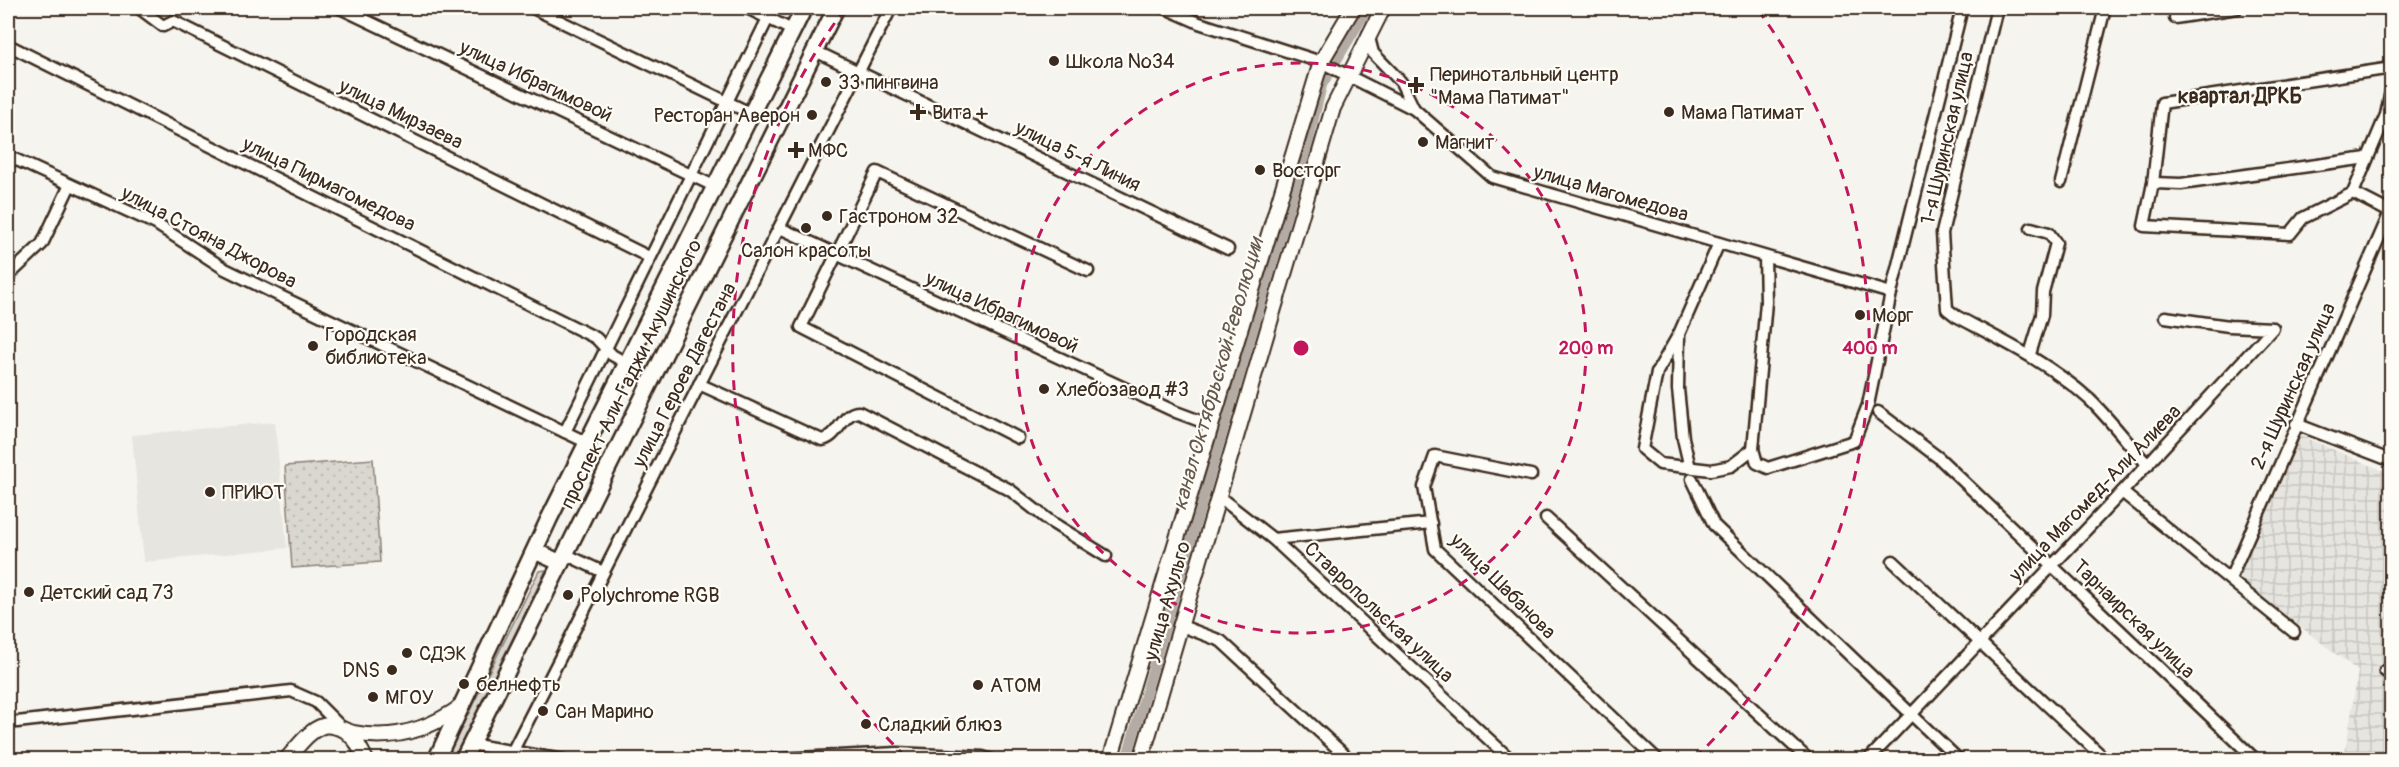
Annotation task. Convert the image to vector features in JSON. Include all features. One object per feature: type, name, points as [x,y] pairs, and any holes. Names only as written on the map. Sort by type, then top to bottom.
[{"type":"main road","name":"проспект Али-Гаджи Акушинского","points":[[436,759],[535,551],[804,8]]},
{"type":"main road","name":"проспект Али-Гаджи Акушинского","points":[[463,759],[836,8]]},
{"type":"main road","points":[[1110,759],[1321,62],[1353,8]]},
{"type":"main road","points":[[1368,32],[1383,8]]},
{"type":"main road","name":"улица Ахульго","points":[[1141,759],[1332,108],[1344,75],[1368,32]]},
{"type":"main road","points":[[660,301],[666,315],[673,319],[684,312]]},
{"type":"main road","points":[[535,551],[563,559]]},
{"type":"main road","points":[[286,759],[320,727],[331,725],[346,731],[377,735],[420,730],[438,723],[464,704]]},
{"type":"main road","points":[[346,731],[356,741],[366,759]]},
{"type":"street","name":"улица Мирзаева","points":[[139,8],[163,26],[173,21],[649,257]]},
{"type":"street","name":"улица Ибрагимовой","points":[[340,8],[716,187]]},
{"type":"street","points":[[532,8],[752,114]]},
{"type":"street","points":[[747,8],[792,30]]},
{"type":"street","points":[[565,432],[773,8]]},
{"type":"street","name":"улица Героев Дагестана","points":[[510,756],[891,8]]},
{"type":"street","points":[[1165,8],[1199,23],[1321,62]]},
{"type":"street","points":[[1765,257],[1766,302],[1754,412],[1753,450],[1757,463],[1768,468],[1854,441],[1868,405],[1891,293],[1962,8]]},
{"type":"street","name":"1-я Шуринская улица","points":[[1997,8],[1942,233],[1947,309],[1956,316],[2030,354],[2090,400],[2148,465]]},
{"type":"street","points":[[2061,182],[2105,8]]},
{"type":"street","points":[[2175,18],[2237,8]]},
{"type":"street","points":[[1368,32],[1373,53],[1401,82],[1414,110]]},
{"type":"street","name":"улица Пирмагомедова","points":[[8,45],[596,338],[606,345],[612,355],[628,364]]},
{"type":"street","name":"улица 5-я Линия","points":[[815,51],[1228,249]]},
{"type":"street","name":"улица Магомедова","points":[[1321,62],[1414,110],[1492,177],[1891,293]]},
{"type":"street","points":[[2391,68],[2162,103],[2153,183],[2144,226],[2290,234],[2303,218],[2353,193],[2386,115],[2391,86]]},
{"type":"street","name":"улица Стояна Джорова","points":[[8,156],[156,224],[225,269],[588,443]]},
{"type":"street","points":[[2153,183],[2181,184],[2367,158]]},
{"type":"street","points":[[1018,438],[801,327],[877,172],[1088,271]]},
{"type":"street","points":[[8,276],[42,244],[70,185]]},
{"type":"street","points":[[2353,193],[2391,210]]},
{"type":"street","name":"2-я Шуринская улица","points":[[2230,579],[2391,210]]},
{"type":"street","name":"улица Ибрагимовой","points":[[780,228],[1176,412],[1211,425]]},
{"type":"street","points":[[2030,354],[2042,315],[2043,292],[2056,243],[2049,233],[2031,228]]},
{"type":"street","points":[[1719,243],[1679,334],[1657,372],[1641,449],[1660,464],[1691,474],[1731,466],[1753,450]]},
{"type":"street","name":"улица Магомед-Али Алиева","points":[[1868,759],[2148,465],[2273,328],[2229,326],[2165,317]]},
{"type":"street","points":[[1679,334],[1678,389],[1683,438],[1691,474],[1714,525],[1959,759]]},
{"type":"street","points":[[699,384],[822,440],[834,435],[849,414],[859,412],[1010,490],[1051,522],[1106,556]]},
{"type":"street","name":"Тарнаирская улица","points":[[1878,412],[1939,458],[2256,759]]},
{"type":"street","points":[[2296,424],[2391,461]]},
{"type":"street","name":"улица Шабанова","points":[[1531,475],[1435,456],[1424,487],[1436,549],[1658,759]]},
{"type":"street","points":[[2122,492],[2294,632]]},
{"type":"street","name":"Ставропольская улица","points":[[1218,496],[1273,539],[1511,759]]},
{"type":"street","points":[[1546,518],[1809,759]]},
{"type":"street","points":[[1273,539],[1431,523]]},
{"type":"street","points":[[563,559],[603,572]]},
{"type":"street","points":[[1893,561],[1980,639],[2106,759]]},
{"type":"street","points":[[1179,625],[1221,641],[1350,759]]},
{"type":"street","points":[[8,723],[291,691],[316,702],[346,731]]},
{"type":"street","points":[[470,744],[510,756],[563,759]]},
{"type":"street","points":[[758,759],[897,753],[992,759]]},
{"type":"shaded area","name":"ПРИЮТ","points":[[275,422],[287,548],[144,562],[132,435]]},
{"type":"shaded area","points":[[2299,435],[2391,474],[2391,759],[2344,759],[2358,671],[2237,578]]},
{"type":"shaded area","points":[[373,459],[380,562],[292,568],[285,466]]},
{"type":"shaded area","points":[[546,570],[454,759],[446,759],[539,571]]},
{"type":"waterway","name":"канал Октябрьской Революции","points":[[1126,760],[1309,139],[1322,85],[1368,8]]},
{"type":"place","name":"Школа №34","points":[[1054,61]]},
{"type":"place","name":"33 пингвина","points":[[826,82]]},
{"type":"place","name":"Перинотальный центр \"Мама Патимат\"","points":[[1416,85]]},
{"type":"place","name":"Вита +","points":[[918,112]]},
{"type":"place","name":"Мама Патимат","points":[[1669,112]]},
{"type":"place","name":"Ресторан Аверон","points":[[812,115]]},
{"type":"place","name":"Магнит","points":[[1423,142]]},
{"type":"place","name":"МФС","points":[[796,150]]},
{"type":"place","name":"Восторг","points":[[1260,170]]},
{"type":"place","name":"Гастроном 32","points":[[827,216]]},
{"type":"place","name":"Салон красоты","points":[[806,228]]},
{"type":"place","name":"Морг","points":[[1860,315]]},
{"type":"place","name":"Городская библиотека","points":[[313,346]]},
{"type":"place","name":"Хлебозавод #3","points":[[1044,389]]},
{"type":"place","name":"ПРИЮТ","points":[[210,492]]},
{"type":"place","name":"Детский сад 73","points":[[29,592]]},
{"type":"place","name":"Polychrome RGB","points":[[568,595]]},
{"type":"place","name":"СДЭК","points":[[407,653]]},
{"type":"place","name":"DNS","points":[[392,670]]},
{"type":"place","name":"белнефть","points":[[464,684]]},
{"type":"place","name":"АТОМ","points":[[978,685]]},
{"type":"place","name":"МГОУ","points":[[373,697]]},
{"type":"place","name":"Сан Марино","points":[[543,711]]},
{"type":"place","name":"Сладкий блюз","points":[[866,724]]},
{"type":"district","name":"квартал ДРКБ","points":[[2240,96]]}]
